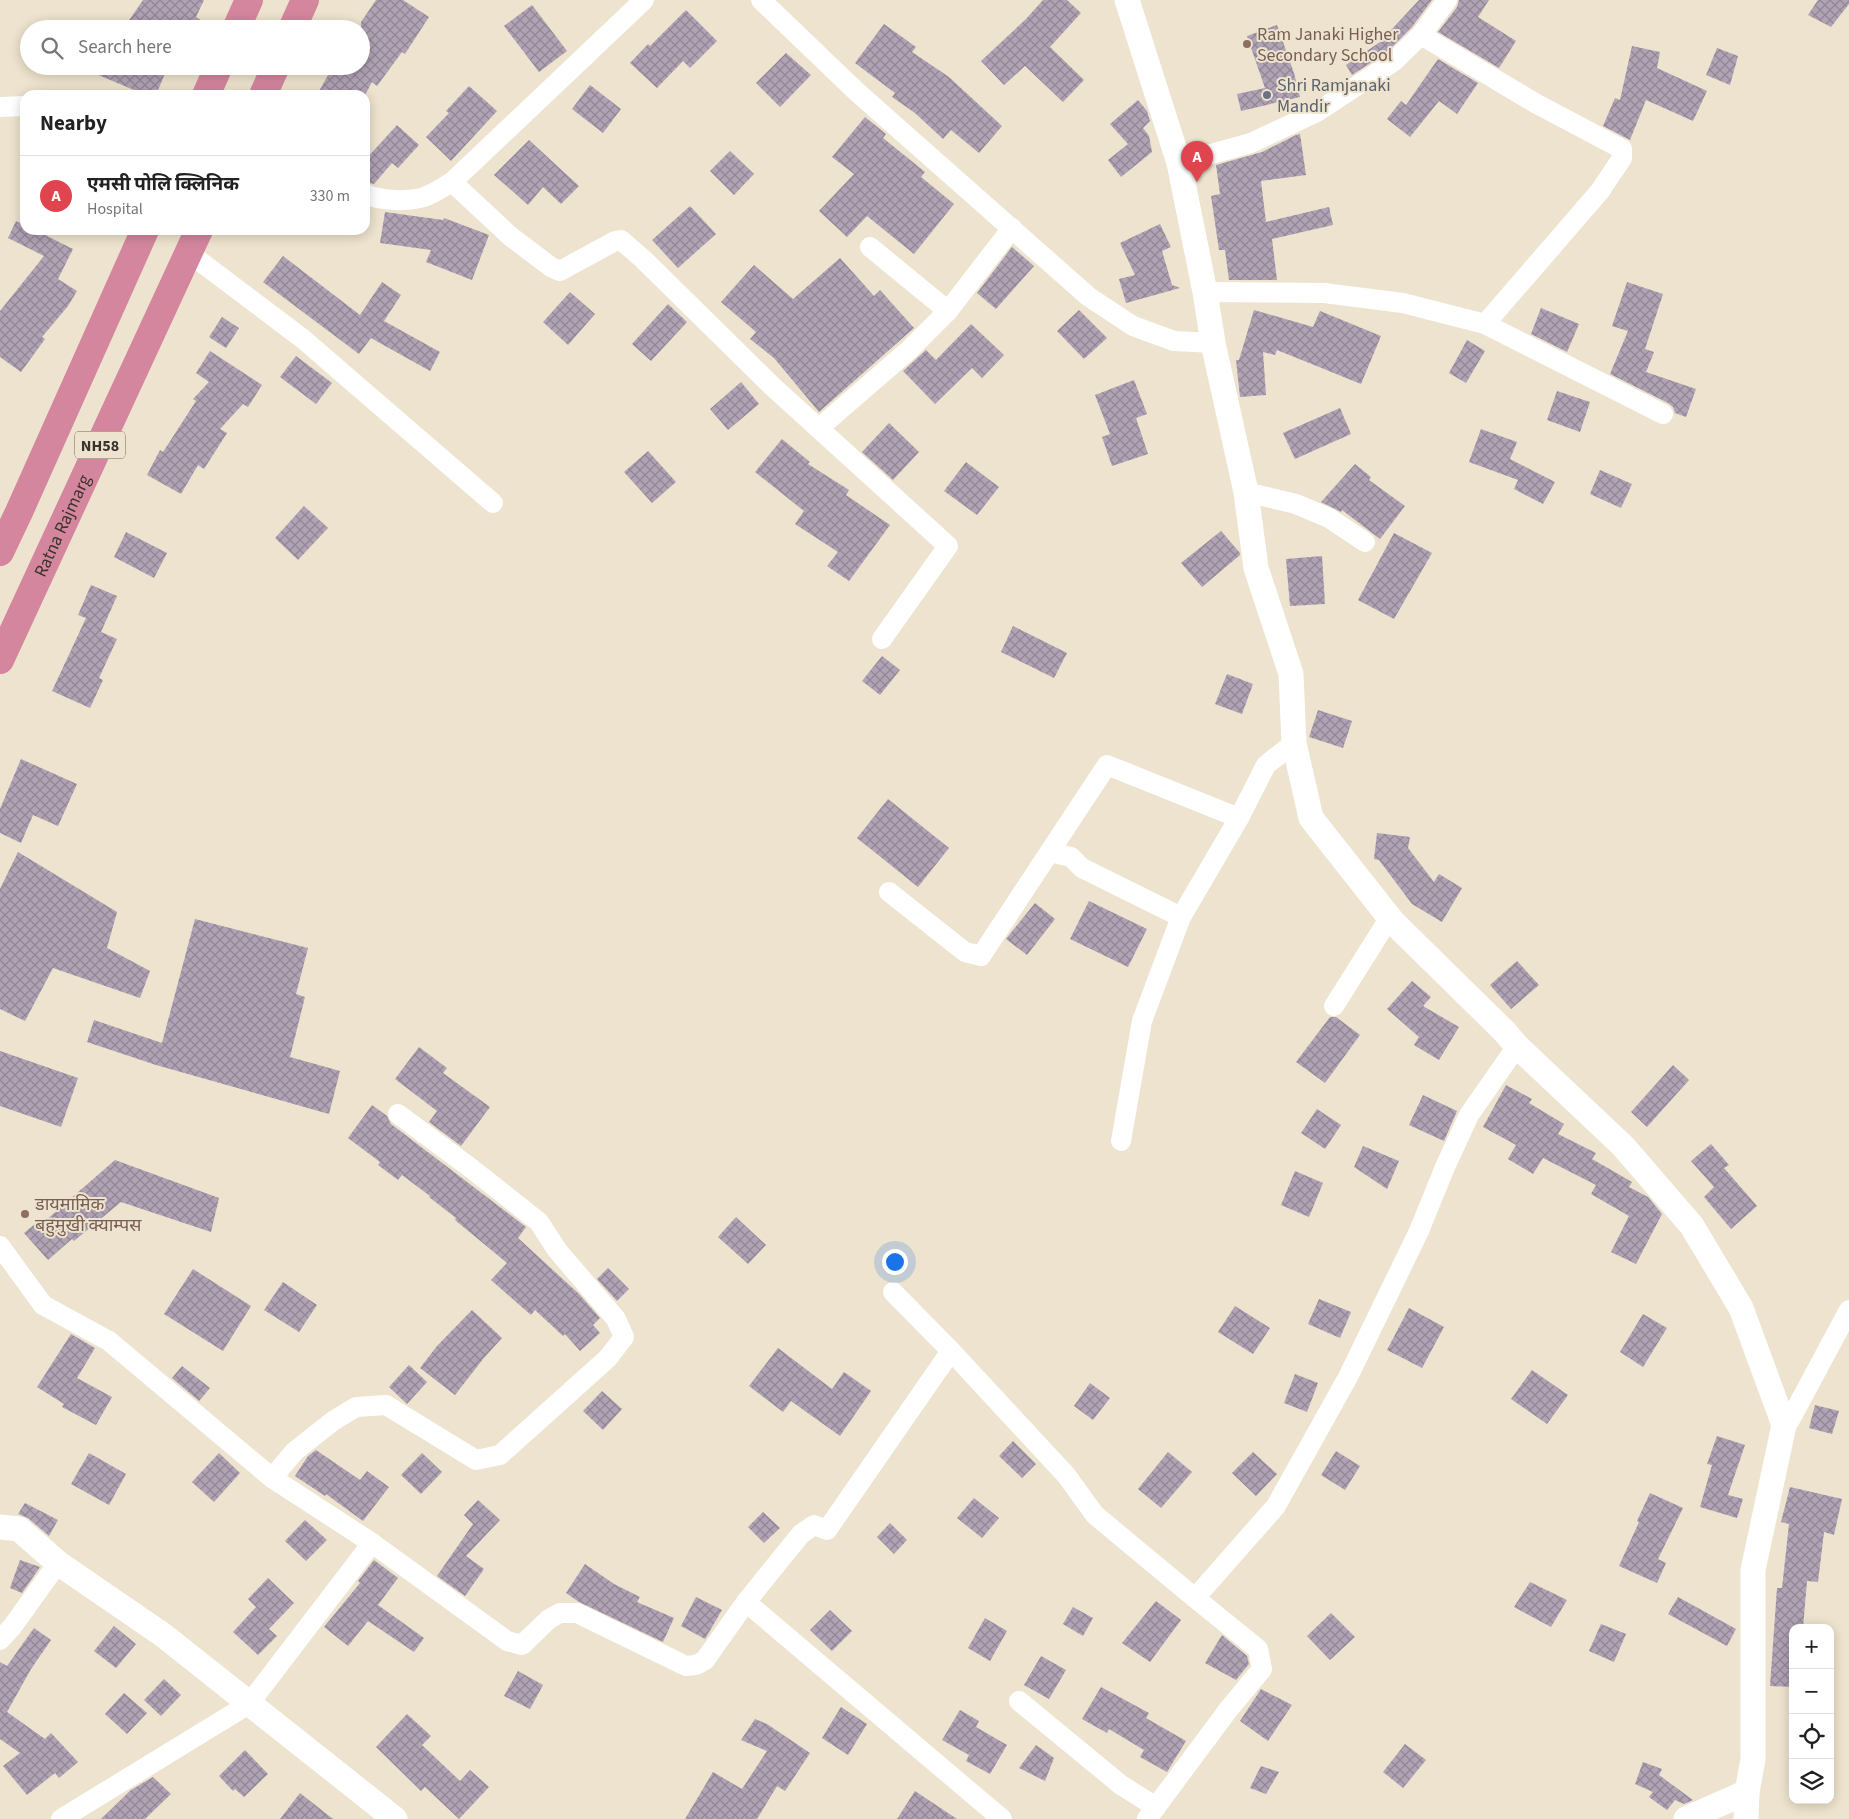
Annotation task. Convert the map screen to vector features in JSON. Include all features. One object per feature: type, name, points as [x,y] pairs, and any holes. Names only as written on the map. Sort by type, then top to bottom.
[{"type":"highway","points":[[240,20],[249,0]]},
{"type":"highway","points":[[296,20],[305,0]]},
{"type":"highway","points":[[208,90],[215,75]]},
{"type":"highway","points":[[265,90],[272,75]]},
{"type":"highway","name":"NH58","points":[[0,552],[143,235]]},
{"type":"highway","name":"Ratna Rajmarg","points":[[0,660],[194,242]]},
{"type":"street","points":[[370,196],[400,200],[424,197],[452,182],[644,0]]},
{"type":"street","points":[[762,0],[857,92],[1089,297],[1133,326],[1174,341],[1213,343]]},
{"type":"street","points":[[1127,0],[1178,163],[1205,292],[1213,343],[1246,492],[1256,568],[1291,674],[1294,744],[1311,818],[1390,917],[1517,1046],[1623,1146],[1692,1226],[1741,1308],[1784,1426],[1753,1570],[1753,1759],[1747,1792],[1746,1819]]},
{"type":"street","points":[[1178,163],[1251,143],[1316,112],[1393,62],[1421,35],[1447,0]]},
{"type":"street","points":[[1421,35],[1536,103],[1622,149],[1622,158],[1600,191],[1485,324]]},
{"type":"street","points":[[0,107],[20,106]]},
{"type":"street","points":[[452,182],[510,236],[551,267],[560,270],[615,241],[621,240],[644,260],[772,386],[885,491],[948,546],[882,639]]},
{"type":"street","points":[[819,428],[909,350],[948,311],[1012,228]]},
{"type":"street","points":[[194,242],[493,504]]},
{"type":"street","points":[[870,247],[948,311]]},
{"type":"street","points":[[1205,292],[1324,293],[1403,303],[1485,324],[1663,414]]},
{"type":"street","points":[[1246,492],[1296,504],[1329,518],[1365,542]]},
{"type":"street","points":[[1121,1141],[1142,1021],[1181,917],[1239,818],[1266,766],[1294,744]]},
{"type":"street","points":[[889,892],[965,952],[981,956],[1106,766],[1239,818]]},
{"type":"street","points":[[1050,852],[1071,857],[1082,868],[1181,917]]},
{"type":"street","points":[[1334,1006],[1390,917]]},
{"type":"street","points":[[1195,1598],[1276,1506],[1352,1368],[1419,1231],[1445,1167],[1470,1115],[1517,1046]]},
{"type":"street","points":[[272,1478],[295,1451],[334,1421],[356,1407],[386,1405],[476,1460],[500,1455],[608,1358],[624,1337],[616,1318],[557,1250],[538,1222],[472,1169],[398,1114]]},
{"type":"street","points":[[0,1246],[42,1305],[109,1341],[272,1478],[372,1543],[507,1641],[522,1645],[550,1619],[560,1613],[577,1613],[686,1666],[696,1665],[705,1660],[746,1602],[801,1534],[814,1525],[827,1530],[951,1351]]},
{"type":"street","points":[[892,1292],[951,1351],[1066,1475],[1095,1515],[1258,1649],[1262,1669],[1228,1710],[1152,1813],[1019,1701]]},
{"type":"street","points":[[1784,1426],[1790,1420],[1849,1310]]},
{"type":"street","points":[[0,1527],[19,1529],[58,1563],[163,1635],[395,1819]]},
{"type":"street","points":[[61,1819],[249,1704],[372,1543]]},
{"type":"street","points":[[0,1640],[12,1627],[58,1563]]},
{"type":"street","points":[[746,1602],[1002,1819]]},
{"type":"street","points":[[1686,1819],[1747,1792]]},
{"type":"building","points":[[143,0],[204,0],[196,17],[200,20],[129,20]]},
{"type":"building","points":[[376,0],[403,0],[429,17],[405,54],[402,52],[377,86],[372,82],[368,90],[320,90],[328,75],[370,75],[370,20],[362,20]]},
{"type":"building","points":[[1043,0],[1067,0],[1081,13],[1050,47],[1084,80],[1063,102],[1025,66],[1004,85],[981,61],[1026,19]]},
{"type":"building","points":[[1419,0],[1432,0],[1412,27],[1386,53],[1352,75],[1346,65],[1380,42]]},
{"type":"building","points":[[1459,0],[1489,0],[1478,17],[1516,41],[1499,68],[1438,32],[1457,7]]},
{"type":"building","points":[[1818,0],[1849,0],[1849,4],[1831,27],[1808,15]]},
{"type":"building","points":[[532,5],[567,51],[539,72],[504,26]]},
{"type":"building","points":[[686,10],[717,41],[690,68],[683,61],[657,88],[630,63]]},
{"type":"building","points":[[884,24],[916,47],[912,52],[949,77],[1002,126],[979,153],[951,130],[943,139],[915,113],[892,97],[895,93],[855,63]]},
{"type":"building","points":[[1277,25],[1294,73],[1300,97],[1241,111],[1237,94],[1265,88],[1247,36]]},
{"type":"building","points":[[1632,46],[1660,52],[1657,68],[1707,91],[1693,121],[1646,100],[1630,140],[1603,126],[1615,98],[1620,100]]},
{"type":"building","points":[[1717,48],[1738,56],[1730,85],[1706,75]]},
{"type":"building","points":[[786,53],[811,75],[780,107],[756,83]]},
{"type":"building","points":[[1438,59],[1478,83],[1457,114],[1439,101],[1410,137],[1387,119],[1401,101],[1406,105]]},
{"type":"building","points":[[98,75],[164,75],[158,90],[134,90]]},
{"type":"building","points":[[590,85],[621,109],[603,133],[572,109]]},
{"type":"building","points":[[469,86],[497,111],[451,161],[426,137],[449,113],[446,111]]},
{"type":"building","points":[[1138,100],[1147,111],[1150,121],[1143,128],[1149,136],[1152,152],[1121,177],[1108,160],[1128,144],[1110,124]]},
{"type":"building","points":[[865,117],[886,134],[883,138],[925,172],[921,177],[954,204],[914,254],[867,216],[847,237],[819,211],[854,174],[832,157]]},
{"type":"building","points":[[397,125],[419,145],[398,168],[392,163],[374,184],[370,183],[370,155]]},
{"type":"building","points":[[1300,134],[1306,175],[1261,181],[1266,222],[1329,207],[1333,225],[1272,239],[1277,280],[1229,280],[1225,250],[1219,250],[1211,196],[1220,194],[1216,165],[1262,152]]},
{"type":"building","points":[[529,140],[579,186],[561,204],[543,187],[528,205],[494,175]]},
{"type":"building","points":[[730,151],[754,174],[734,195],[710,171]]},
{"type":"building","points":[[690,206],[716,234],[678,268],[652,240]]},
{"type":"building","points":[[385,212],[443,220],[444,218],[489,235],[472,280],[426,262],[431,250],[380,243]]},
{"type":"building","points":[[16,221],[20,223],[20,235],[45,235],[73,249],[58,279],[77,291],[68,306],[42,337],[45,339],[21,372],[0,357],[0,311],[44,256],[8,238]]},
{"type":"building","points":[[1160,224],[1171,247],[1162,251],[1172,285],[1180,288],[1126,303],[1119,279],[1135,275],[1120,243]]},
{"type":"building","points":[[1012,247],[1034,266],[996,309],[977,293]]},
{"type":"building","points":[[283,256],[360,315],[382,282],[401,295],[384,321],[440,352],[430,371],[371,338],[359,354],[263,282]]},
{"type":"building","points":[[840,258],[874,296],[880,290],[914,328],[819,412],[774,358],[750,339],[756,332],[721,302],[754,265],[793,299]]},
{"type":"building","points":[[1627,282],[1663,294],[1645,349],[1654,352],[1646,372],[1696,389],[1686,417],[1675,413],[1673,407],[1668,403],[1610,374],[1628,331],[1612,326]]},
{"type":"building","points":[[570,292],[595,314],[568,345],[543,322]]},
{"type":"building","points":[[668,304],[687,322],[651,361],[632,344]]},
{"type":"building","points":[[1541,308],[1579,324],[1567,352],[1531,334]]},
{"type":"building","points":[[1079,310],[1107,338],[1084,359],[1057,331]]},
{"type":"building","points":[[1254,310],[1313,327],[1320,311],[1381,336],[1361,384],[1277,350],[1275,355],[1263,352],[1266,395],[1240,397],[1236,360],[1239,360]]},
{"type":"building","points":[[222,317],[239,328],[226,348],[209,337]]},
{"type":"building","points":[[971,324],[1004,355],[982,378],[972,368],[935,404],[903,371],[926,350],[936,360]]},
{"type":"building","points":[[1467,340],[1485,351],[1466,383],[1449,373]]},
{"type":"building","points":[[210,351],[262,385],[248,407],[243,404],[220,429],[227,433],[204,469],[198,465],[181,494],[147,475],[160,450],[163,452],[196,401],[193,399],[209,382],[196,373]]},
{"type":"building","points":[[296,356],[332,383],[316,404],[280,377]]},
{"type":"building","points":[[1134,380],[1147,414],[1136,418],[1148,454],[1112,466],[1102,437],[1110,434],[1095,395]]},
{"type":"building","points":[[741,382],[759,404],[728,430],[710,409]]},
{"type":"building","points":[[1557,391],[1590,402],[1580,432],[1547,420]]},
{"type":"building","points":[[1340,408],[1351,434],[1295,459],[1283,433]]},
{"type":"building","points":[[889,423],[919,452],[893,480],[862,452]]},
{"type":"building","points":[[1481,429],[1517,442],[1510,459],[1555,482],[1543,504],[1514,489],[1518,480],[1469,462]]},
{"type":"building","points":[[782,439],[810,462],[808,464],[849,490],[846,495],[890,525],[849,581],[827,566],[838,552],[795,524],[804,511],[755,472]]},
{"type":"building","points":[[648,451],[676,482],[652,503],[624,472]]},
{"type":"building","points":[[966,462],[999,487],[977,515],[944,491]]},
{"type":"building","points":[[1355,464],[1371,477],[1369,480],[1405,506],[1380,539],[1342,510],[1341,512],[1321,502]]},
{"type":"building","points":[[1600,470],[1632,484],[1621,508],[1590,494]]},
{"type":"building","points":[[304,506],[328,528],[298,560],[275,538]]},
{"type":"building","points":[[1221,531],[1240,555],[1202,587],[1181,563]]},
{"type":"building","points":[[126,532],[167,553],[154,578],[114,557]]},
{"type":"building","points":[[1394,533],[1432,553],[1394,619],[1358,600]]},
{"type":"building","points":[[1322,556],[1325,604],[1290,606],[1286,559]]},
{"type":"building","points":[[91,585],[117,596],[101,632],[117,639],[99,678],[103,680],[90,708],[52,691],[86,618],[78,615]]},
{"type":"building","points":[[1013,626],[1067,653],[1054,678],[1001,652]]},
{"type":"building","points":[[882,656],[900,670],[880,695],[862,681]]},
{"type":"building","points":[[1227,674],[1253,684],[1242,714],[1215,704]]},
{"type":"building","points":[[1318,710],[1352,721],[1343,748],[1309,737]]},
{"type":"building","points":[[21,759],[77,784],[58,826],[33,815],[21,843],[0,833],[0,809]]},
{"type":"building","points":[[888,799],[949,848],[918,887],[857,838]]},
{"type":"building","points":[[1377,833],[1410,837],[1408,848],[1434,882],[1439,874],[1462,888],[1442,922],[1412,904],[1379,860],[1374,859]]},
{"type":"building","points":[[18,852],[117,912],[107,948],[150,971],[140,998],[53,968],[25,1021],[0,1009],[0,889]]},
{"type":"building","points":[[1089,901],[1147,929],[1128,967],[1070,939]]},
{"type":"building","points":[[1035,903],[1055,919],[1027,955],[1006,939]]},
{"type":"building","points":[[195,919],[308,948],[296,994],[305,997],[290,1057],[340,1071],[329,1114],[156,1065],[87,1042],[94,1020],[162,1043]]},
{"type":"building","points":[[1517,961],[1539,985],[1511,1009],[1490,985]]},
{"type":"building","points":[[1412,981],[1431,997],[1423,1006],[1459,1027],[1439,1060],[1414,1045],[1419,1037],[1387,1009]]},
{"type":"building","points":[[1330,1017],[1336,1017],[1360,1035],[1325,1083],[1296,1062]]},
{"type":"building","points":[[419,1047],[447,1068],[443,1073],[490,1107],[461,1146],[429,1122],[437,1111],[395,1079]]},
{"type":"building","points":[[0,1051],[78,1078],[61,1127],[0,1106]]},
{"type":"building","points":[[1673,1065],[1689,1080],[1647,1127],[1631,1112]]},
{"type":"building","points":[[1506,1085],[1532,1099],[1529,1103],[1564,1124],[1558,1134],[1596,1153],[1592,1159],[1632,1182],[1629,1187],[1648,1197],[1662,1214],[1636,1264],[1611,1252],[1629,1216],[1591,1194],[1596,1185],[1543,1158],[1533,1174],[1508,1159],[1516,1145],[1483,1127]]},
{"type":"building","points":[[1423,1095],[1457,1111],[1444,1141],[1409,1125]]},
{"type":"building","points":[[372,1105],[387,1116],[391,1124],[526,1227],[518,1238],[579,1294],[600,1318],[593,1325],[600,1333],[580,1351],[565,1334],[563,1336],[535,1310],[531,1315],[491,1280],[507,1263],[455,1220],[456,1218],[430,1196],[402,1175],[398,1180],[378,1165],[380,1162],[348,1138]]},
{"type":"building","points":[[1317,1109],[1341,1125],[1325,1149],[1301,1133]]},
{"type":"building","points":[[1711,1144],[1729,1165],[1724,1168],[1757,1206],[1731,1229],[1704,1197],[1714,1187],[1691,1161]]},
{"type":"building","points":[[1363,1146],[1399,1161],[1387,1189],[1354,1167]]},
{"type":"building","points":[[115,1160],[219,1198],[211,1232],[121,1202],[74,1241],[72,1239],[48,1260],[24,1233],[42,1218],[45,1221]]},
{"type":"building","points":[[1295,1171],[1323,1183],[1309,1217],[1281,1205]]},
{"type":"building","points":[[736,1217],[766,1245],[748,1264],[718,1237]]},
{"type":"building","points":[[608,1268],[629,1289],[617,1301],[597,1279]]},
{"type":"building","points":[[193,1269],[251,1306],[223,1351],[164,1314]]},
{"type":"building","points":[[283,1282],[317,1305],[299,1332],[264,1310]]},
{"type":"building","points":[[1319,1299],[1351,1312],[1340,1338],[1308,1324]]},
{"type":"building","points":[[1235,1306],[1270,1328],[1253,1354],[1218,1332]]},
{"type":"building","points":[[1409,1308],[1444,1327],[1422,1368],[1387,1350]]},
{"type":"building","points":[[472,1310],[502,1338],[455,1395],[420,1368],[437,1346]]},
{"type":"building","points":[[1643,1314],[1667,1328],[1643,1367],[1620,1352]]},
{"type":"building","points":[[71,1334],[95,1348],[77,1378],[112,1397],[96,1425],[62,1407],[64,1404],[37,1387]]},
{"type":"building","points":[[778,1348],[832,1389],[844,1372],[871,1391],[840,1436],[791,1401],[783,1412],[749,1386]]},
{"type":"building","points":[[409,1365],[427,1382],[407,1404],[389,1387]]},
{"type":"building","points":[[182,1366],[210,1388],[199,1401],[172,1378]]},
{"type":"building","points":[[1532,1370],[1568,1395],[1547,1424],[1511,1399]]},
{"type":"building","points":[[1295,1374],[1318,1383],[1307,1412],[1284,1403]]},
{"type":"building","points":[[1090,1383],[1110,1398],[1093,1420],[1074,1406]]},
{"type":"building","points":[[602,1391],[622,1409],[603,1430],[583,1411]]},
{"type":"building","points":[[1815,1405],[1839,1411],[1832,1434],[1809,1428]]},
{"type":"building","points":[[1717,1436],[1745,1445],[1728,1495],[1743,1499],[1737,1518],[1700,1507],[1712,1465],[1707,1464]]},
{"type":"building","points":[[1013,1441],[1036,1464],[1022,1478],[999,1456]]},
{"type":"building","points":[[316,1450],[360,1480],[367,1471],[389,1487],[363,1521],[326,1494],[325,1496],[295,1476],[308,1456]]},
{"type":"building","points":[[1336,1451],[1360,1466],[1345,1490],[1321,1475]]},
{"type":"building","points":[[1168,1452],[1192,1472],[1161,1508],[1138,1489]]},
{"type":"building","points":[[1253,1452],[1277,1474],[1256,1496],[1232,1473]]},
{"type":"building","points":[[89,1453],[126,1474],[109,1505],[71,1484]]},
{"type":"building","points":[[219,1453],[240,1473],[214,1502],[192,1482]]},
{"type":"building","points":[[422,1453],[442,1472],[421,1494],[401,1475]]},
{"type":"building","points":[[1790,1487],[1842,1499],[1834,1535],[1824,1532],[1818,1582],[1807,1581],[1803,1624],[1789,1624],[1789,1687],[1770,1686],[1777,1588],[1782,1588],[1789,1524],[1781,1522]]},
{"type":"building","points":[[1650,1493],[1683,1508],[1658,1559],[1666,1563],[1657,1583],[1619,1566]]},
{"type":"building","points":[[974,1498],[999,1518],[982,1538],[957,1518]]},
{"type":"building","points":[[478,1500],[500,1520],[466,1556],[484,1569],[465,1596],[437,1576],[473,1524],[464,1515]]},
{"type":"building","points":[[25,1503],[58,1520],[49,1536],[28,1518],[18,1514]]},
{"type":"building","points":[[763,1512],[780,1528],[764,1543],[748,1527]]},
{"type":"building","points":[[305,1520],[327,1540],[306,1561],[285,1541]]},
{"type":"building","points":[[890,1523],[907,1540],[894,1554],[877,1537]]},
{"type":"building","points":[[20,1560],[40,1567],[22,1593],[10,1588]]},
{"type":"building","points":[[374,1560],[398,1578],[378,1605],[424,1638],[414,1652],[368,1621],[348,1646],[324,1627],[360,1583],[358,1581]]},
{"type":"building","points":[[585,1564],[614,1584],[640,1597],[637,1602],[674,1618],[663,1642],[579,1602],[566,1593]]},
{"type":"building","points":[[268,1578],[294,1603],[269,1629],[277,1636],[258,1655],[233,1632],[256,1607],[248,1599]]},
{"type":"building","points":[[1530,1582],[1567,1600],[1551,1627],[1514,1607]]},
{"type":"building","points":[[696,1597],[722,1610],[705,1639],[681,1626]]},
{"type":"building","points":[[1678,1597],[1736,1629],[1727,1646],[1668,1614]]},
{"type":"building","points":[[1156,1601],[1181,1620],[1150,1662],[1122,1643]]},
{"type":"building","points":[[1073,1607],[1093,1618],[1083,1636],[1063,1624]]},
{"type":"building","points":[[830,1610],[852,1631],[832,1651],[810,1630]]},
{"type":"building","points":[[1331,1613],[1355,1637],[1330,1660],[1307,1636]]},
{"type":"building","points":[[985,1618],[1007,1631],[990,1661],[968,1648]]},
{"type":"building","points":[[1601,1624],[1626,1634],[1614,1662],[1589,1651]]},
{"type":"building","points":[[114,1626],[136,1644],[116,1668],[94,1651]]},
{"type":"building","points":[[34,1628],[51,1640],[31,1669],[7,1712],[45,1739],[51,1733],[78,1762],[59,1778],[55,1773],[27,1795],[3,1766],[20,1753],[0,1739],[0,1662],[7,1666]]},
{"type":"building","points":[[1222,1635],[1247,1656],[1249,1664],[1236,1680],[1205,1663]]},
{"type":"building","points":[[1041,1656],[1066,1670],[1049,1699],[1024,1685]]},
{"type":"building","points":[[518,1671],[543,1685],[530,1709],[504,1696]]},
{"type":"building","points":[[164,1679],[181,1695],[161,1716],[144,1700]]},
{"type":"building","points":[[1101,1687],[1149,1713],[1146,1718],[1186,1741],[1167,1772],[1140,1757],[1144,1750],[1109,1729],[1107,1733],[1082,1719]]},
{"type":"building","points":[[1261,1689],[1292,1705],[1268,1741],[1240,1721]]},
{"type":"building","points":[[124,1693],[147,1713],[127,1734],[105,1714]]},
{"type":"building","points":[[841,1707],[867,1724],[848,1755],[822,1738]]},
{"type":"building","points":[[960,1710],[979,1721],[976,1727],[1007,1745],[990,1774],[966,1761],[969,1755],[942,1740]]},
{"type":"building","points":[[407,1714],[431,1736],[422,1745],[460,1781],[470,1770],[489,1787],[459,1819],[425,1787],[421,1791],[376,1747]]},
{"type":"building","points":[[755,1719],[767,1724],[810,1753],[785,1791],[777,1786],[757,1819],[685,1819],[713,1772],[742,1789],[767,1751],[741,1740]]},
{"type":"building","points":[[1405,1744],[1426,1760],[1403,1788],[1383,1772]]},
{"type":"building","points":[[1036,1745],[1054,1758],[1045,1781],[1019,1768]]},
{"type":"building","points":[[245,1750],[268,1774],[244,1797],[235,1789],[233,1791],[219,1776]]},
{"type":"building","points":[[1643,1762],[1662,1769],[1659,1775],[1693,1800],[1684,1804],[1675,1800],[1667,1810],[1649,1797],[1653,1792],[1635,1784]]},
{"type":"building","points":[[1261,1766],[1279,1772],[1266,1794],[1250,1788]]},
{"type":"building","points":[[153,1777],[171,1794],[145,1819],[101,1819],[131,1790]]},
{"type":"building","points":[[915,1791],[957,1819],[897,1819]]},
{"type":"building","points":[[300,1793],[333,1819],[280,1819]]},
{"type":"place","name":"Ram Janaki Higher Secondary School","points":[[1247,44]]},
{"type":"place","name":"Shri Ramjanaki Mandir","points":[[1267,95]]},
{"type":"place","name":"एमसी पोलि क्लिनिक","points":[[1197,182]]},
{"type":"place","name":"डायमामिक बहुमुखी क्याम्पस","points":[[25,1214]]}]
